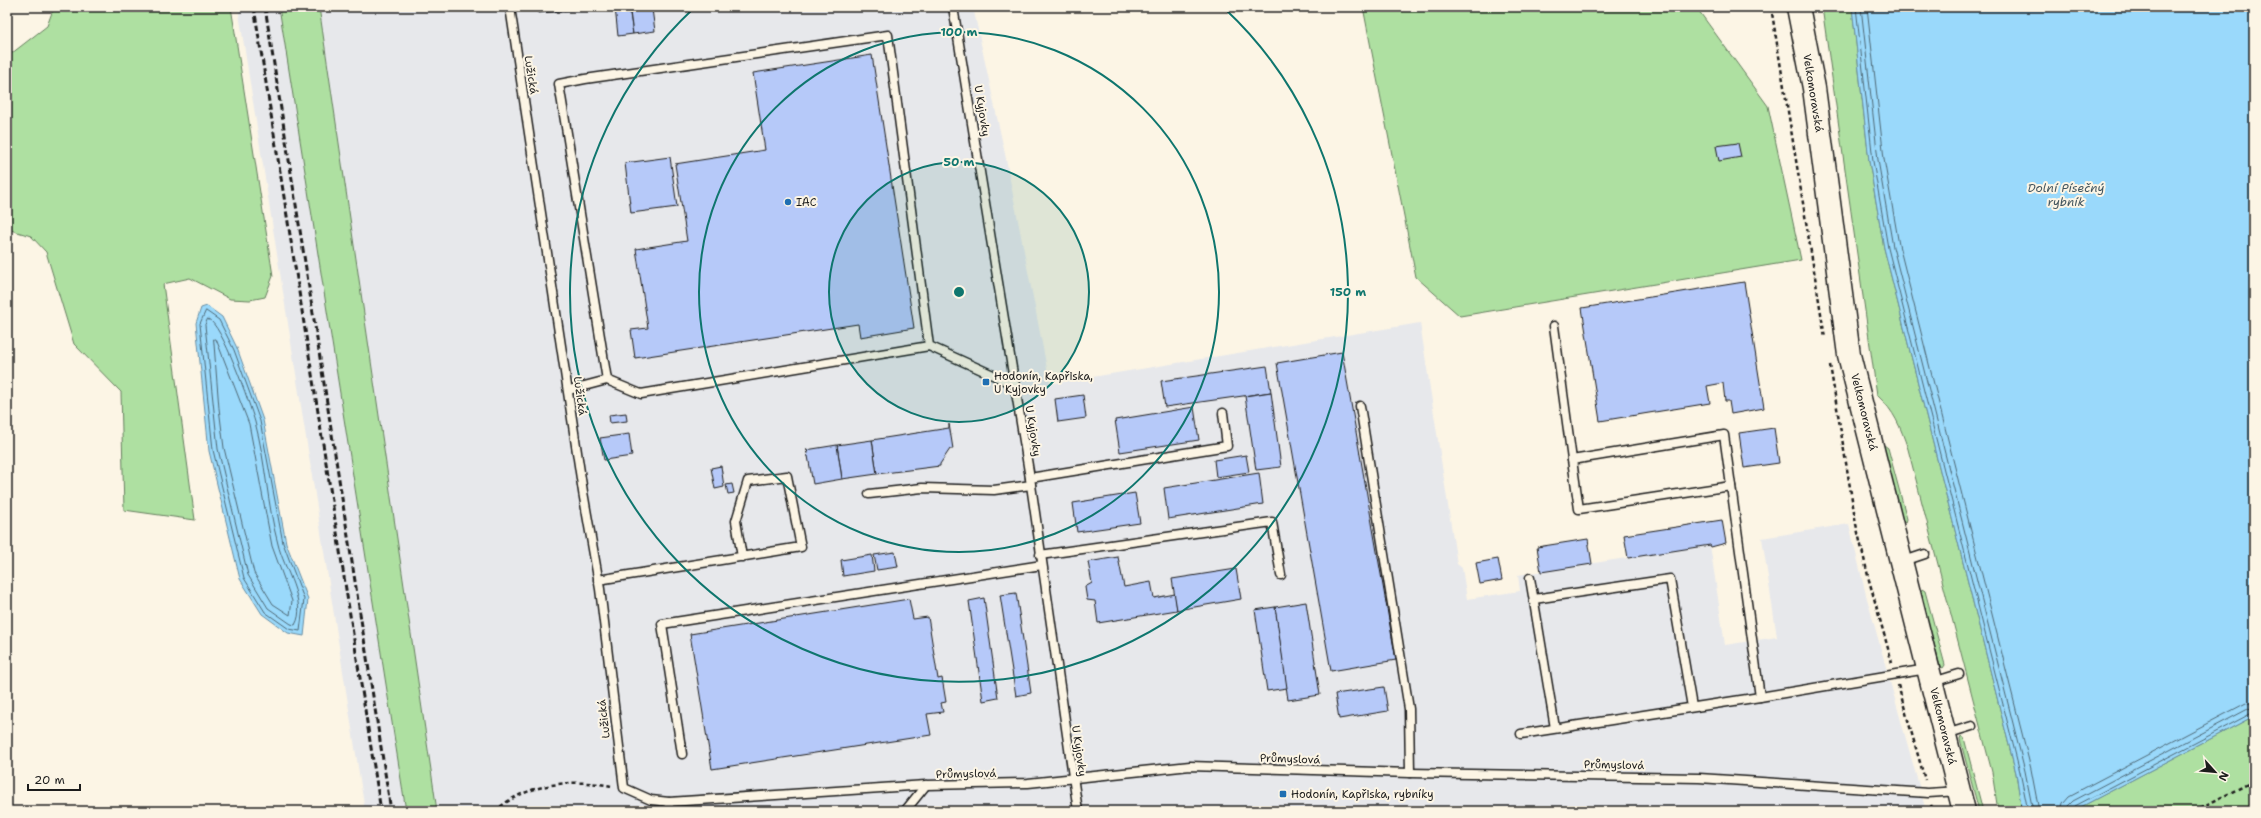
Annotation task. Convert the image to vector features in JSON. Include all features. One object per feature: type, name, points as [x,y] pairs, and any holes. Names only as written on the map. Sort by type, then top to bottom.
[{"type":"street","name":"Velkomoravská","points":[[1798,7],[1814,88],[1849,355],[1962,801]]},
{"type":"lane","name":"Lužická","points":[[510,7],[569,390],[583,492],[598,580],[624,788]]},
{"type":"lane","name":"U Kyjovky","points":[[954,7],[1030,481],[1071,778],[1078,811]]},
{"type":"lane","points":[[606,380],[560,84],[585,79],[888,35],[929,346]]},
{"type":"lane","points":[[1554,326],[1579,509],[1731,486]]},
{"type":"lane","points":[[569,390],[606,380],[641,394],[929,346],[1015,385]]},
{"type":"lane","points":[[1360,406],[1410,709],[1410,773]]},
{"type":"lane","points":[[869,494],[922,488],[994,490],[1030,481],[1227,446],[1223,413]]},
{"type":"lane","points":[[1572,460],[1724,435],[1760,697]]},
{"type":"lane","points":[[598,580],[742,557],[801,547],[787,476],[748,480],[736,520],[742,557]]},
{"type":"lane","points":[[1040,555],[1272,522],[1281,575]]},
{"type":"lane","points":[[1901,562],[1925,554]]},
{"type":"lane","points":[[682,754],[662,624],[1042,565]]},
{"type":"lane","points":[[1530,578],[1555,728]]},
{"type":"lane","points":[[1534,599],[1670,579],[1692,707]]},
{"type":"lane","points":[[1520,734],[1760,697],[1931,675],[1959,674]]},
{"type":"lane","points":[[1946,735],[1972,726]]},
{"type":"lane","name":"Průmyslová","points":[[624,788],[651,800],[669,802],[926,785],[1028,783],[1190,766],[1410,773],[1699,778],[1928,793],[1962,801]]},
{"type":"lane","points":[[905,811],[926,785]]},
{"type":"lane","points":[[669,802],[669,811]]},
{"type":"path","points":[[2194,811],[2254,781]]},
{"type":"path","points":[[495,811],[508,800],[528,791],[574,782],[598,783],[624,788]]},
{"type":"shaded area","points":[[238,7],[279,7],[406,811],[365,811]]},
{"type":"shaded area","points":[[319,7],[973,7],[1005,154],[1050,384],[1420,323],[1457,564],[1462,568],[1467,599],[1520,591],[1518,575],[1710,545],[1725,645],[1777,637],[1762,538],[1849,524],[1866,595],[1926,811],[437,811]]},
{"type":"green space","points":[[54,7],[231,7],[273,276],[265,297],[250,300],[230,299],[190,278],[163,284],[195,520],[124,510],[121,392],[74,344],[46,252],[31,236],[7,229],[7,57],[47,26]]},
{"type":"green space","points":[[279,7],[319,7],[437,811],[406,811]]},
{"type":"green space","points":[[1363,7],[1696,7],[1768,106],[1801,260],[1460,316],[1416,277]]},
{"type":"green space","points":[[1822,7],[1852,7],[1869,161],[1884,248],[2016,773],[2021,805],[2025,811],[1998,811],[1992,772],[1908,449],[1893,413],[1877,395]]},
{"type":"green space","points":[[1884,445],[1888,448],[1907,519],[1906,523],[1902,521],[1883,447]]},
{"type":"green space","points":[[1922,589],[1925,591],[1945,665],[1943,668],[1940,666],[1920,593]]},
{"type":"green space","points":[[2254,716],[2254,811],[2073,811]]},
{"type":"green space","points":[[1961,736],[1964,738],[1983,811],[1979,811],[1960,739]]},
{"type":"water","name":"Dolní Písečný rybník","points":[[1852,7],[2254,7],[2254,716],[2073,811],[2025,811],[2021,805],[2016,773],[1884,248],[1869,161]]},
{"type":"water","points":[[207,306],[222,317],[237,348],[263,420],[286,543],[308,599],[304,636],[288,633],[262,614],[240,579],[209,451],[196,323],[201,308]]},
{"type":"building","points":[[538,7],[604,7],[538,13]]},
{"type":"building","points":[[615,7],[629,7],[633,34],[618,36]]},
{"type":"building","points":[[652,9],[655,31],[633,34],[630,12]]},
{"type":"building","name":"IAC","points":[[872,55],[914,328],[860,337],[858,324],[635,358],[631,330],[648,328],[636,249],[687,241],[675,164],[765,150],[753,73]]},
{"type":"building","points":[[1738,143],[1741,157],[1719,161],[1716,146]]},
{"type":"building","points":[[670,157],[677,207],[631,213],[625,163]]},
{"type":"building","points":[[1744,282],[1764,408],[1731,414],[1729,401],[1725,401],[1723,383],[1707,386],[1710,403],[1600,421],[1582,308]]},
{"type":"building","points":[[1342,352],[1396,660],[1331,671],[1277,363]]},
{"type":"building","points":[[1267,366],[1271,392],[1165,407],[1161,381]]},
{"type":"building","points":[[1271,392],[1281,467],[1256,470],[1245,396]]},
{"type":"building","points":[[1083,395],[1086,418],[1058,422],[1055,399]]},
{"type":"building","points":[[1194,407],[1199,440],[1120,452],[1115,420]]},
{"type":"building","points":[[626,413],[627,421],[610,423],[609,415]]},
{"type":"building","points":[[949,424],[953,449],[950,449],[940,466],[877,474],[872,440],[949,428]]},
{"type":"building","points":[[1774,428],[1779,463],[1744,468],[1739,433]]},
{"type":"building","points":[[629,434],[632,456],[604,460],[600,438]]},
{"type":"building","points":[[872,440],[877,474],[842,479],[837,445]]},
{"type":"building","points":[[837,445],[842,479],[813,484],[807,456],[808,453],[806,453],[808,451],[806,450]]},
{"type":"building","points":[[1246,455],[1249,472],[1216,477],[1214,460]]},
{"type":"building","points":[[721,466],[724,487],[715,489],[711,468]]},
{"type":"building","points":[[1259,473],[1263,504],[1168,519],[1164,488]]},
{"type":"building","points":[[732,484],[734,493],[728,494],[726,485]]},
{"type":"building","points":[[1135,493],[1140,523],[1077,532],[1073,503]]},
{"type":"building","points":[[1722,520],[1726,543],[1711,547],[1710,545],[1628,558],[1624,535]]},
{"type":"building","points":[[1588,539],[1592,564],[1541,572],[1537,547]]},
{"type":"building","points":[[895,552],[898,567],[877,570],[874,555]]},
{"type":"building","points":[[872,555],[874,571],[843,576],[841,560]]},
{"type":"building","points":[[1118,557],[1124,587],[1151,582],[1154,598],[1175,594],[1177,610],[1098,623],[1095,601],[1087,600],[1085,587],[1092,583],[1088,562]]},
{"type":"building","points":[[1498,559],[1502,580],[1480,584],[1476,563]]},
{"type":"building","points":[[1236,569],[1241,599],[1177,610],[1172,579]]},
{"type":"building","points":[[1016,593],[1031,693],[1016,696],[1000,595]]},
{"type":"building","points":[[984,598],[998,698],[983,701],[969,601]]},
{"type":"building","points":[[909,599],[913,619],[928,617],[938,679],[942,678],[946,702],[941,703],[943,712],[927,714],[931,735],[712,769],[690,634]]},
{"type":"building","points":[[1306,602],[1320,695],[1288,700],[1275,607]]},
{"type":"building","points":[[1275,607],[1287,688],[1267,691],[1255,610]]},
{"type":"building","points":[[1384,687],[1388,711],[1339,719],[1335,694]]},
{"type":"railway","points":[[254,7],[381,811]]},
{"type":"railway","points":[[265,7],[391,811]]},
{"type":"place","name":"IAC","points":[[788,202]]},
{"type":"place","name":"Hodonín, Kapřiska, U Kyjovky","points":[[986,382]]},
{"type":"place","name":"Hodonín, Kapřiska, rybníky","points":[[1283,794]]}]
